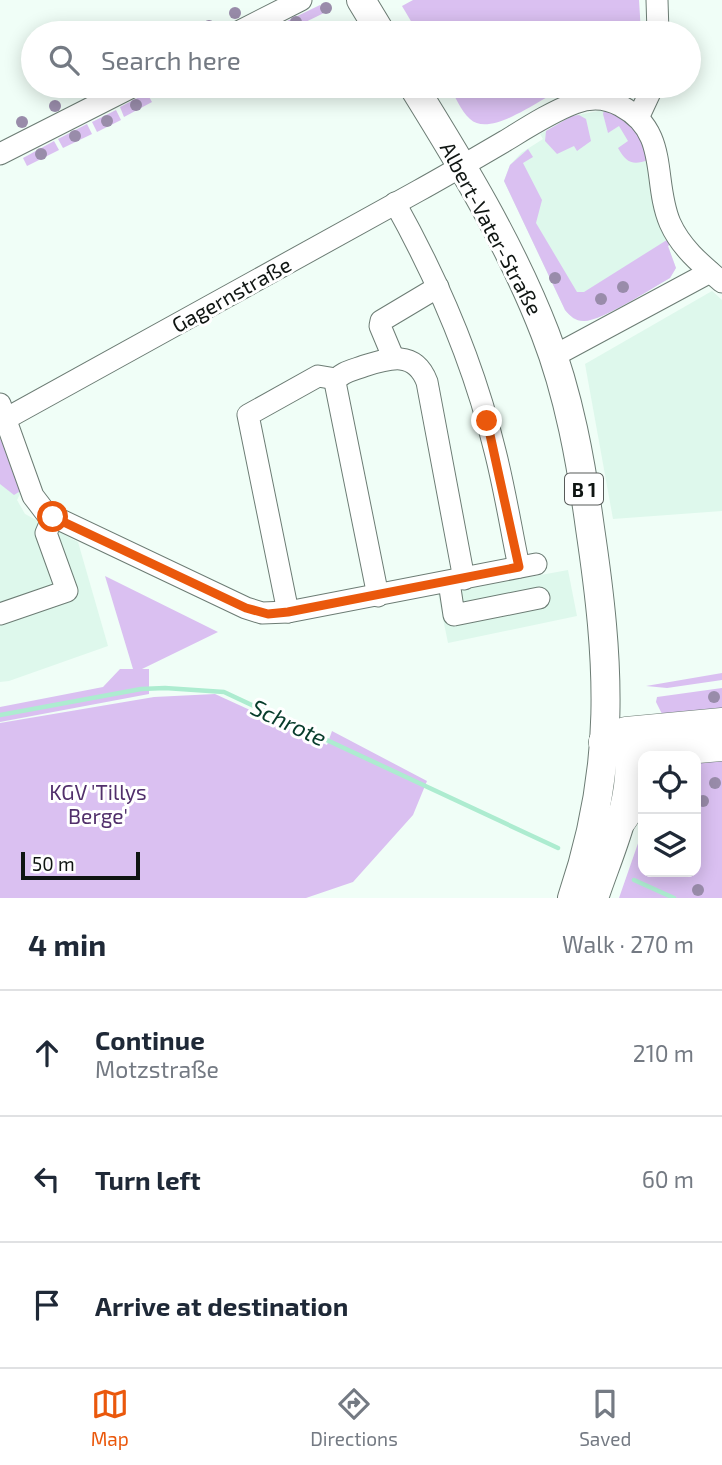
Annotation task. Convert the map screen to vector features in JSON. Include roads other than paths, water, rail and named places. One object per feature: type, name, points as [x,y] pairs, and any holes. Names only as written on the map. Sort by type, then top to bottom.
[{"type":"highway","points":[[620,743],[721,738]]},
{"type":"highway","points":[[699,751],[721,738]]},
{"type":"highway","points":[[621,819],[638,794]]},
{"type":"main road","points":[[361,0],[374,21]]},
{"type":"main road","name":"Albert-Vater-Straße","points":[[420,98],[462,166],[513,259],[554,356],[582,472],[604,624],[606,697],[629,781],[621,819],[594,898]]},
{"type":"main road","name":"Albert-Vater-Straße","points":[[572,898],[592,831],[602,779],[620,743]]},
{"type":"street","points":[[260,21],[301,0]]},
{"type":"street","points":[[657,0],[658,21]]},
{"type":"street","points":[[0,154],[110,98]]},
{"type":"street","points":[[554,356],[716,277],[692,256],[674,230],[664,202],[654,140],[638,118],[647,98]]},
{"type":"street","name":"Gagernstraße","points":[[2,415],[395,203],[535,123],[586,99],[616,103],[638,118]]},
{"type":"street","points":[[2,415],[40,508],[53,517],[246,608],[268,614],[288,612],[528,565],[487,421],[461,342],[438,287],[395,203]]},
{"type":"street","points":[[393,357],[380,326],[381,321],[438,287]]},
{"type":"street","points":[[378,596],[335,388],[336,379],[341,375],[393,357],[418,367],[427,382],[456,580],[454,615],[540,598]]},
{"type":"street","points":[[288,612],[248,415],[318,376],[336,379]]},
{"type":"street","points":[[0,614],[66,591],[46,533],[53,517]]},
{"type":"waterway","name":"Schrote","points":[[0,715],[141,689],[224,692],[558,848]]},
{"type":"waterway","name":"Schrote","points":[[634,880],[674,898]]},
{"type":"park label","name":"KGV 'Tillys Berge'","points":[[98,803]]}]
